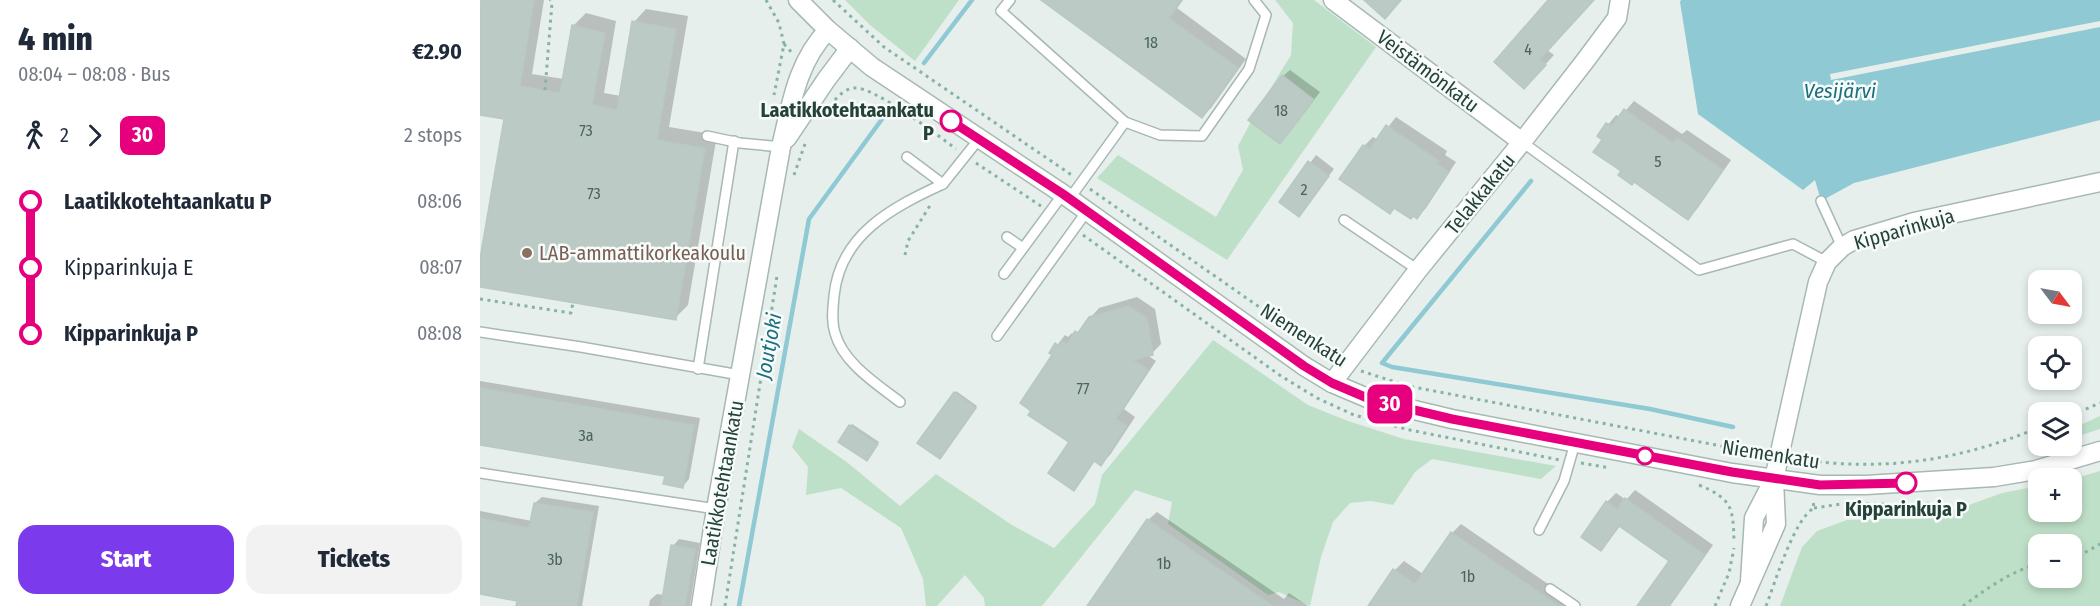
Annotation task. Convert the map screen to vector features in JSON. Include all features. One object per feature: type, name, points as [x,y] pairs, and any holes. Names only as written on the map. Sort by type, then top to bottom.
[{"type":"street","name":"Niemenkatu","points":[[798,0],[828,30],[872,67],[1066,196],[1260,335],[1332,383],[1372,400],[1452,419],[1575,443],[1774,479],[1820,485],[1866,485],[1994,477],[2036,470],[2100,451]]},
{"type":"street","name":"Veistämönkatu","points":[[1333,0],[1522,142]]},
{"type":"street","name":"Telakkakatu","points":[[1332,383],[1617,18],[1620,0]]},
{"type":"street","name":"Laatikkotehtaankatu","points":[[701,606],[716,509],[781,147],[793,94],[803,63],[815,43],[828,30]]},
{"type":"street","name":"Laatikkotehtaankatu","points":[[781,147],[850,48]]},
{"type":"street","name":"Kipparinkuja","points":[[1740,606],[1750,581],[1754,518],[1774,479],[1818,282],[1827,262],[1842,247],[1854,240],[1914,222],[2100,182]]},
{"type":"lane","points":[[1010,0],[1001,11],[1125,123],[1160,135],[1202,136],[1249,69],[1266,15],[1254,0]]},
{"type":"lane","points":[[1004,274],[1066,196],[1081,182],[1125,123]]},
{"type":"lane","points":[[707,136],[781,147]]},
{"type":"lane","points":[[900,402],[862,373],[847,355],[835,333],[832,313],[836,279],[846,257],[864,232],[883,215],[943,184],[978,139]]},
{"type":"lane","points":[[698,369],[734,141]]},
{"type":"lane","points":[[1522,142],[1699,270],[1793,244],[1827,262]]},
{"type":"lane","points":[[907,157],[943,184]]},
{"type":"lane","points":[[1821,201],[1842,247]]},
{"type":"lane","points":[[997,336],[1087,211]]},
{"type":"lane","points":[[1344,220],[1418,270]]},
{"type":"lane","points":[[1007,237],[1023,248]]},
{"type":"lane","points":[[480,332],[740,375]]},
{"type":"lane","points":[[1539,530],[1564,481],[1575,443]]},
{"type":"lane","points":[[480,473],[716,509]]},
{"type":"lane","points":[[1550,589],[1575,606]]},
{"type":"path","points":[[545,90],[552,3],[550,0]]},
{"type":"path","points":[[766,0],[779,23],[784,44],[773,101]]},
{"type":"path","name":"Niemenkatu","points":[[833,0],[884,47],[1302,336],[1367,374],[1408,386],[1778,457],[1828,464],[1875,466],[1923,462],[1974,451],[2028,432]]},
{"type":"path","points":[[829,105],[843,92],[856,87],[872,92],[965,156]]},
{"type":"path","points":[[794,176],[808,134]]},
{"type":"path","points":[[905,255],[908,241],[943,184]]},
{"type":"path","points":[[725,606],[778,268]]},
{"type":"path","points":[[480,299],[571,313],[573,302]]},
{"type":"path","points":[[2082,411],[2100,403]]},
{"type":"path","points":[[1814,508],[1813,498],[1820,485]]},
{"type":"path","points":[[1766,606],[1797,528],[1809,511],[1814,508],[1848,503],[1907,505],[1932,503]]},
{"type":"path","points":[[2082,554],[2100,544]]},
{"type":"path","points":[[1963,606],[1977,595],[2028,567]]},
{"type":"green space","points":[[845,0],[959,0],[915,61],[870,25]]},
{"type":"green space","points":[[1275,0],[1314,0],[1376,47],[1227,260],[1097,178],[1118,155],[1216,217],[1243,170],[1238,146],[1291,55],[1293,23]]},
{"type":"green space","points":[[1213,340],[1308,405],[1348,421],[1404,439],[1556,466],[1541,479],[1432,459],[1415,472],[1393,505],[1371,501],[1350,503],[1333,522],[1321,557],[1310,606],[1279,592],[1268,595],[1168,524],[1172,502],[1135,490],[1042,606],[985,606],[984,598],[965,575],[937,606],[926,606],[923,579],[901,528],[841,488],[806,495],[808,467],[792,447],[799,429],[848,463],[900,506],[936,474],[1012,525],[1054,548],[1095,504],[1102,475]]},
{"type":"green space","points":[[2100,416],[2100,429],[2082,435],[2082,424]]},
{"type":"green space","points":[[2100,471],[2100,606],[1780,606],[1802,547],[1817,531],[1847,520],[1933,518],[2002,493],[2028,488],[2028,522],[2082,522],[2082,476]]},
{"type":"water","name":"Vesijärvi","points":[[1681,0],[2100,0],[2100,120],[1854,183],[1821,201],[1815,180],[1803,190],[1698,114]]},
{"type":"pier","points":[[2100,21],[2100,27],[1831,80],[1830,74]]},
{"type":"building","points":[[480,0],[534,0],[520,86],[560,93],[572,25],[605,33],[592,105],[617,110],[632,21],[676,29],[657,140],[705,148],[676,320],[480,287],[480,259],[504,119],[480,115]]},
{"type":"building","points":[[1041,0],[1182,0],[1169,18],[1238,68],[1202,118]]},
{"type":"building","points":[[1364,0],[1401,0],[1385,19]]},
{"type":"building","points":[[1548,0],[1594,0],[1540,59],[1546,65],[1524,89],[1494,62]]},
{"type":"building","points":[[1282,75],[1314,100],[1280,144],[1248,120]]},
{"type":"building","points":[[1624,109],[1673,143],[1677,138],[1723,170],[1688,220],[1634,182],[1632,185],[1618,175],[1621,171],[1593,152],[1602,140],[1597,136],[1606,123],[1612,126]]},
{"type":"building","points":[[1386,125],[1439,161],[1437,164],[1449,172],[1417,219],[1413,216],[1411,219],[1394,208],[1390,214],[1339,179],[1363,145],[1370,149]]},
{"type":"building","points":[[1308,161],[1329,176],[1299,217],[1279,202]]},
{"type":"building","points":[[1128,306],[1147,318],[1153,355],[1133,360],[1148,370],[1116,419],[1127,426],[1101,466],[1094,461],[1074,491],[1048,473],[1069,442],[1028,415],[1031,411],[1020,403],[1052,355],[1049,353],[1055,343],[1059,346],[1062,341],[1067,344],[1075,331],[1078,333],[1089,317]]},
{"type":"building","points":[[480,388],[694,425],[683,488],[663,484],[665,476],[480,445]]},
{"type":"building","points":[[954,392],[976,408],[940,459],[917,443]]},
{"type":"building","points":[[849,425],[878,444],[867,461],[838,442]]},
{"type":"building","points":[[1625,498],[1705,555],[1669,606],[1637,606],[1669,561],[1619,526],[1601,551],[1581,537],[1606,501],[1617,509]]},
{"type":"building","points":[[534,503],[593,512],[577,606],[516,606],[517,601],[480,594],[480,518],[529,528]]},
{"type":"building","points":[[1147,519],[1273,606],[1087,606]]},
{"type":"building","points":[[1451,532],[1559,606],[1368,606],[1393,569],[1415,584]]},
{"type":"building","points":[[671,545],[695,549],[685,606],[661,606]]},
{"type":"waterway","name":"Joutjoki","points":[[924,63],[972,0]]},
{"type":"waterway","name":"Joutjoki","points":[[739,606],[809,219],[885,115]]},
{"type":"waterway","points":[[1531,181],[1382,363],[1392,367],[1650,409],[1733,427]]},
{"type":"bus line","name":"30","points":[[951,121],[1063,194],[1304,366],[1332,383],[1372,400],[1452,419],[1732,472],[1820,485],[1906,483]]},
{"type":"place","name":"Laatikkotehtaankatu P","points":[[951,121]]},
{"type":"place","name":"LAB-ammattikorkeakoulu","points":[[527,253]]},
{"type":"place","name":"Kipparinkuja P","points":[[1906,483]]}]
